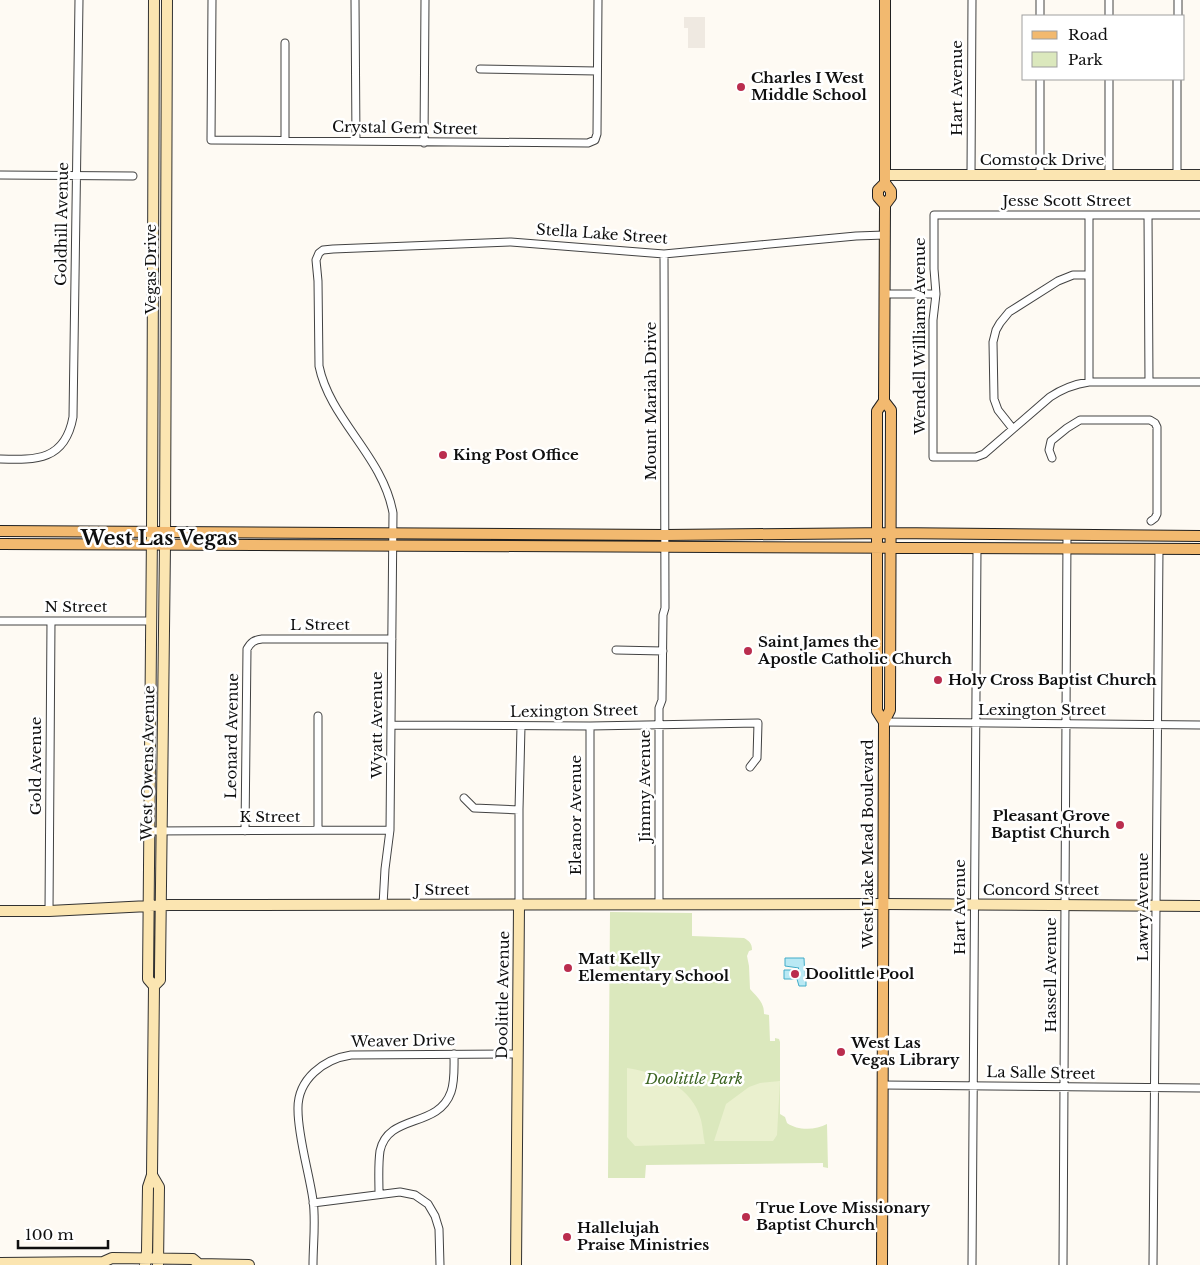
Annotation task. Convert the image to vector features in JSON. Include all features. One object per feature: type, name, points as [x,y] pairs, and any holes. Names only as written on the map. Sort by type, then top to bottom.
[{"type":"main road","name":"Vegas Drive","points":[[152,538],[154,0]]},
{"type":"main road","name":"Vegas Drive","points":[[165,538],[167,0]]},
{"type":"main road","name":"West Lake Mead Boulevard","points":[[884,722],[877,711],[877,411],[884,401],[885,205],[891,197],[891,190],[885,179],[885,0]]},
{"type":"main road","name":"Comstock Drive","points":[[885,179],[970,175],[1200,175]]},
{"type":"main road","points":[[153,229],[166,228]]},
{"type":"main road","name":"West Lake Mead Boulevard","points":[[882,1265],[884,722],[890,710],[891,548],[891,410],[884,401]]},
{"type":"main road","points":[[0,531],[152,538]]},
{"type":"main road","points":[[0,544],[152,538],[393,533],[665,535],[891,533],[1200,536]]},
{"type":"main road","points":[[716,548],[725,542],[753,538],[755,534]]},
{"type":"main road","points":[[977,549],[982,542],[1002,540],[1012,534]]},
{"type":"main road","name":"West Owens Avenue","points":[[145,1262],[148,1187],[152,1175],[154,986],[148,979],[152,538]]},
{"type":"main road","points":[[165,538],[393,546],[1200,549]]},
{"type":"main road","name":"West Owens Avenue","points":[[154,986],[160,980],[165,538]]},
{"type":"main road","points":[[151,621],[158,629],[164,661]]},
{"type":"main road","points":[[877,646],[884,652],[884,665],[890,673]]},
{"type":"main road","points":[[150,731],[163,731]]},
{"type":"main road","name":"J Street","points":[[0,911],[49,911],[161,905],[883,904]]},
{"type":"main road","name":"Concord Street","points":[[883,904],[1200,907]]},
{"type":"main road","name":"Doolittle Avenue","points":[[516,1265],[520,906]]},
{"type":"main road","name":"West Owens Avenue","points":[[152,1175],[159,1187],[158,1262]]},
{"type":"main road","points":[[0,1263],[105,1264],[112,1258],[145,1262],[192,1259],[198,1264],[249,1265]]},
{"type":"street","name":"Goldhill Avenue","points":[[0,459],[47,456],[61,445],[70,429],[73,418],[78,0]]},
{"type":"street","name":"Crystal Gem Street","points":[[212,0],[211,140],[588,143],[597,138],[597,71]]},
{"type":"street","points":[[355,0],[356,141]]},
{"type":"street","points":[[424,143],[425,0]]},
{"type":"street","points":[[480,69],[597,71],[598,0]]},
{"type":"street","name":"Hart Avenue","points":[[970,175],[972,0]]},
{"type":"street","points":[[1040,0],[1040,15]]},
{"type":"street","points":[[1109,0],[1109,15]]},
{"type":"street","points":[[1178,0],[1178,15]]},
{"type":"street","points":[[285,43],[285,140]]},
{"type":"street","points":[[1040,80],[1040,175]]},
{"type":"street","points":[[1109,80],[1109,175]]},
{"type":"street","points":[[1177,80],[1177,175]]},
{"type":"street","points":[[0,175],[134,176]]},
{"type":"street","name":"Jesse Scott Street","points":[[934,215],[1200,215]]},
{"type":"street","name":"Wendell Williams Avenue","points":[[934,215],[936,294],[934,320],[933,457],[976,456],[984,454],[1013,428]]},
{"type":"street","points":[[1089,215],[1089,382]]},
{"type":"street","points":[[1148,215],[1149,382]]},
{"type":"street","name":"Stella Lake Street","points":[[318,253],[323,250],[333,249],[512,242],[664,254],[884,235]]},
{"type":"street","name":"Wyatt Avenue","points":[[318,253],[316,260],[321,378],[328,394],[383,478],[391,502],[393,546],[390,830],[383,905]]},
{"type":"street","name":"Mount Mariah Drive","points":[[664,254],[665,548]]},
{"type":"street","points":[[1089,275],[1073,275],[1058,281],[1009,312],[996,330],[994,342],[994,399],[998,410],[1013,428],[1060,390],[1077,384],[1089,382],[1200,382]]},
{"type":"street","points":[[884,294],[936,294]]},
{"type":"street","points":[[1052,458],[1049,450],[1051,441],[1066,428],[1080,420],[1154,421],[1157,427],[1157,514],[1151,521]]},
{"type":"street","name":"Hassell Avenue","points":[[1063,1265],[1067,535]]},
{"type":"street","name":"Jimmy Avenue","points":[[659,905],[658,724],[659,708],[662,700],[665,548]]},
{"type":"street","name":"Hart Avenue","points":[[972,1265],[977,549]]},
{"type":"street","name":"Lawry Avenue","points":[[1153,1265],[1159,549]]},
{"type":"street","name":"N Street","points":[[0,620],[151,621]]},
{"type":"street","name":"Gold Avenue","points":[[49,911],[50,621]]},
{"type":"street","name":"L Street","points":[[250,643],[262,639],[392,639]]},
{"type":"street","name":"Leonard Avenue","points":[[245,831],[247,649],[250,643]]},
{"type":"street","points":[[616,650],[663,651]]},
{"type":"street","points":[[318,716],[318,830]]},
{"type":"street","name":"Lexington Street","points":[[884,722],[1200,725]]},
{"type":"street","name":"Lexington Street","points":[[391,725],[590,726],[758,723],[757,758],[750,767]]},
{"type":"street","name":"Doolittle Avenue","points":[[520,906],[519,810],[521,726]]},
{"type":"street","name":"Eleanor Avenue","points":[[590,726],[590,905]]},
{"type":"street","points":[[464,798],[474,808],[482,810],[519,810]]},
{"type":"street","name":"K Street","points":[[150,831],[390,830]]},
{"type":"street","name":"Weaver Drive","points":[[313,1265],[313,1203],[298,1109],[302,1089],[312,1074],[325,1063],[351,1054],[517,1054]]},
{"type":"street","points":[[379,1194],[380,1151],[384,1142],[398,1128],[440,1110],[453,1087],[454,1054]]},
{"type":"street","name":"La Salle Street","points":[[882,1085],[1200,1088]]},
{"type":"street","points":[[313,1203],[400,1192],[415,1195],[428,1204],[433,1211],[439,1229],[440,1265]]},
{"type":"green space","name":"Doolittle Park","points":[[610,912],[692,913],[692,936],[744,938],[750,942],[752,950],[749,951],[747,956],[750,989],[762,1003],[764,1014],[769,1015],[770,1041],[775,1041],[775,1038],[779,1039],[780,1042],[780,1114],[785,1117],[787,1123],[791,1126],[812,1128],[827,1124],[828,1168],[823,1167],[823,1163],[646,1165],[645,1178],[608,1178]]},
{"type":"green space","points":[[627,1068],[662,1078],[682,1090],[697,1108],[705,1144],[635,1146],[627,1137]]},
{"type":"green space","points":[[780,1081],[777,1135],[773,1141],[714,1141],[726,1104],[749,1087],[760,1083]]},
{"type":"shaded area","points":[[684,17],[705,17],[705,48],[688,48],[688,28],[684,28]]},
{"type":"water","name":"Doolittle Pool","points":[[785,958],[804,958],[805,978],[803,980],[806,981],[806,986],[799,986],[797,979],[784,979],[784,970],[797,970],[799,968],[785,966]]},
{"type":"place","name":"Charles I West Middle School","points":[[741,87]]},
{"type":"place","name":"King Post Office","points":[[443,455]]},
{"type":"place","name":"Saint James the Apostle Catholic Church","points":[[748,651]]},
{"type":"place","name":"Holy Cross Baptist Church","points":[[938,680]]},
{"type":"place","name":"Pleasant Grove Baptist Church","points":[[1120,825]]},
{"type":"place","name":"Matt Kelly Elementary School","points":[[568,968]]},
{"type":"place","name":"Doolittle Pool","points":[[795,974]]},
{"type":"place","name":"West Las Vegas Library","points":[[841,1052]]},
{"type":"place","name":"True Love Missionary Baptist Church","points":[[746,1217]]},
{"type":"place","name":"Hallelujah Praise Ministries","points":[[567,1237]]},
{"type":"district","name":"West Las Vegas","points":[[159,538]]}]
